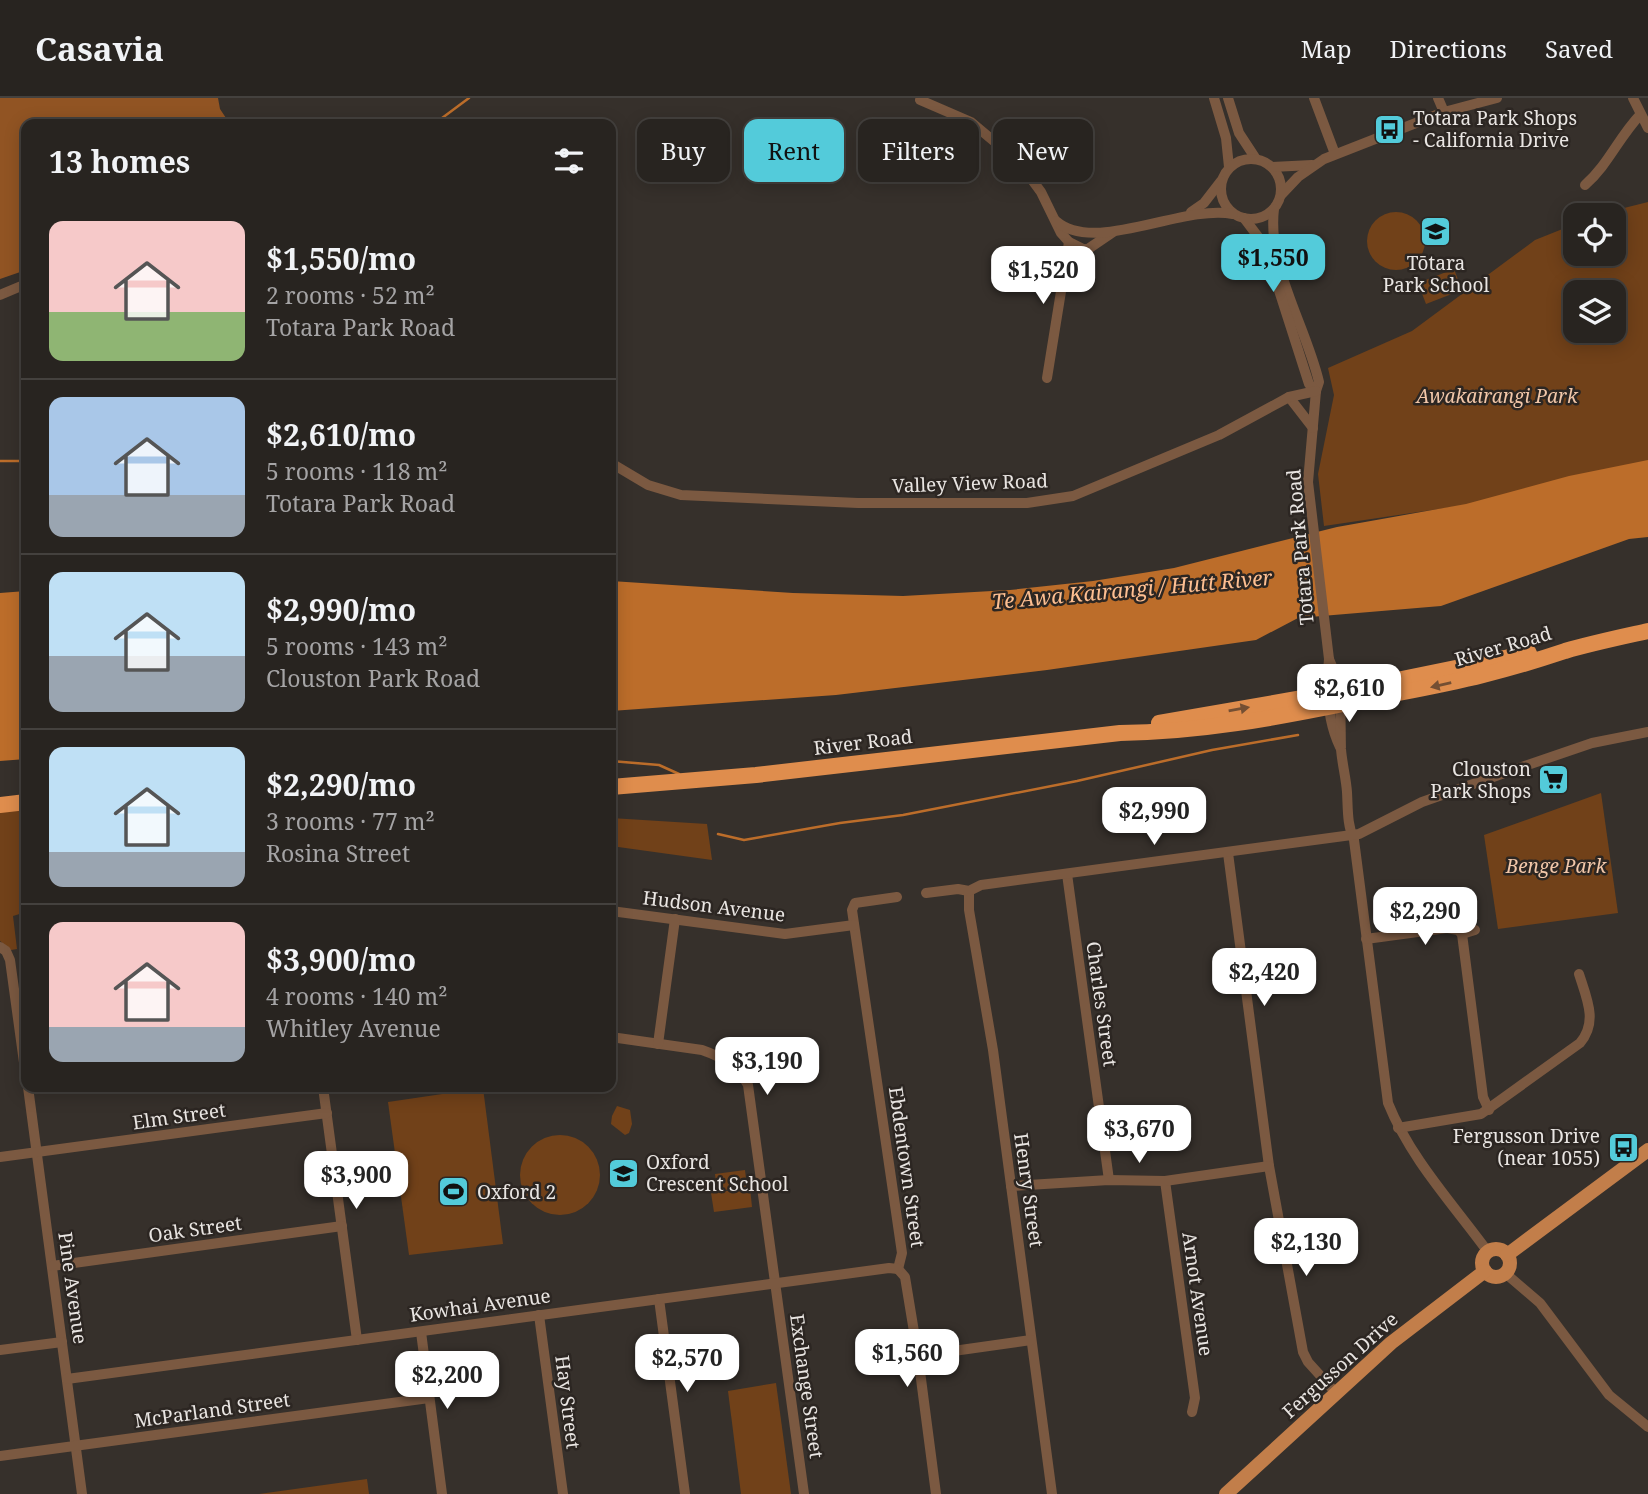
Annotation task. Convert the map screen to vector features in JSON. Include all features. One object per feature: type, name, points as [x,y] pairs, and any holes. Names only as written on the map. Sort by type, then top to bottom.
[{"type":"highway","name":"River Road","points":[[616,787],[790,772],[1120,733],[1165,733],[1335,700],[1532,653],[1566,651],[1648,631]]},
{"type":"highway","points":[[0,796],[21,794]]},
{"type":"highway","points":[[0,805],[21,803]]},
{"type":"main road","points":[[1507,1255],[1648,1150]]},
{"type":"main road","points":[[1496,1249],[1507,1255],[1510,1264],[1505,1273],[1493,1276],[1485,1271],[1482,1261],[1488,1252],[1496,1249]]},
{"type":"main road","name":"Fergusson Drive","points":[[1226,1494],[1400,1336],[1485,1271]]},
{"type":"street","points":[[1214,98],[1226,138],[1229,167]]},
{"type":"street","points":[[1228,98],[1239,133],[1256,159]]},
{"type":"street","points":[[1314,98],[1335,154]]},
{"type":"street","points":[[1056,221],[1070,230],[1113,232],[1212,211],[1260,218],[1274,209],[1281,195],[1312,165],[1444,112],[1497,98]]},
{"type":"street","points":[[1633,98],[1648,128]]},
{"type":"street","points":[[1439,99],[1444,112]]},
{"type":"street","points":[[920,100],[971,122],[1002,148],[1018,152],[1027,173],[1041,192],[1061,233],[1069,242],[1088,249],[1113,232]]},
{"type":"street","points":[[1585,185],[1603,168],[1620,138],[1640,115]]},
{"type":"street","points":[[1185,215],[1204,203],[1229,167],[1242,159],[1256,159],[1272,167],[1312,165]]},
{"type":"street","points":[[1272,167],[1280,180],[1281,195]]},
{"type":"street","points":[[1221,181],[1222,200],[1262,242],[1309,384],[1316,391]]},
{"type":"street","name":"Totara Park Road","points":[[1274,209],[1272,221],[1275,251],[1319,382],[1308,482],[1329,659],[1339,683],[1335,700],[1335,736],[1341,748],[1388,1103],[1398,1128],[1488,1252]]},
{"type":"street","points":[[1047,378],[1069,242]]},
{"type":"street","points":[[0,295],[21,286]]},
{"type":"street","name":"Valley View Road","points":[[616,466],[648,485],[681,495],[858,503],[1027,503],[1073,496],[1219,435],[1289,397],[1316,391]]},
{"type":"street","points":[[1289,397],[1313,428]]},
{"type":"street","points":[[926,893],[958,889],[969,891],[981,885],[1359,834],[1422,802],[1535,762],[1592,743],[1648,732]]},
{"type":"street","points":[[1227,853],[1269,1166],[1303,1352],[1308,1363],[1336,1393]]},
{"type":"street","name":"Charles Street","points":[[1067,874],[1109,1180]]},
{"type":"street","name":"Henry Street","points":[[969,891],[969,910],[985,998],[1052,1494]]},
{"type":"street","points":[[855,925],[852,910],[855,903],[897,897]]},
{"type":"street","name":"Hudson Avenue","points":[[616,912],[785,934],[855,925]]},
{"type":"street","points":[[657,1044],[675,919]]},
{"type":"street","name":"Ebdentown Street","points":[[855,925],[902,1253],[898,1269],[905,1277],[936,1494]]},
{"type":"street","points":[[1366,939],[1447,928],[1458,930],[1462,934],[1483,1097],[1489,1110]]},
{"type":"street","points":[[1462,934],[1475,930]]},
{"type":"street","points":[[0,947],[6,951],[10,961],[21,1023]]},
{"type":"street","points":[[1398,1128],[1473,1116],[1489,1110],[1572,1050],[1586,1035],[1591,1013],[1579,974]]},
{"type":"street","name":"Exchange Street","points":[[616,1039],[702,1050],[716,1055],[736,1068],[748,1085],[804,1494]]},
{"type":"street","name":"Pine Avenue","points":[[29,1092],[82,1494]]},
{"type":"street","points":[[324,1092],[358,1340]]},
{"type":"street","name":"Elm Street","points":[[0,1157],[327,1114]]},
{"type":"street","points":[[1011,1186],[1109,1180],[1165,1181],[1269,1166]]},
{"type":"street","name":"Arnot Avenue","points":[[1165,1181],[1195,1398],[1192,1412]]},
{"type":"street","name":"Oak Street","points":[[52,1266],[342,1226]]},
{"type":"street","name":"Kowhai Avenue","points":[[67,1379],[775,1283],[898,1269]]},
{"type":"street","points":[[1505,1273],[1540,1303],[1609,1395],[1648,1427]]},
{"type":"street","points":[[659,1299],[685,1494]]},
{"type":"street","name":"Hay Street","points":[[539,1315],[562,1494]]},
{"type":"street","points":[[421,1332],[442,1494]]},
{"type":"street","points":[[918,1356],[1031,1340]]},
{"type":"street","points":[[0,1350],[62,1342]]},
{"type":"street","name":"McParland Street","points":[[0,1456],[429,1398]]},
{"type":"green space","name":"Awakairangi Park","points":[[1648,202],[1648,465],[1486,502],[1324,526],[1318,474],[1334,395],[1328,368],[1412,331],[1535,240],[1563,229],[1563,266],[1626,266],[1626,208]]},
{"type":"green space","points":[[1390,212],[1402,212],[1417,220],[1425,235],[1425,247],[1417,262],[1402,270],[1390,270],[1375,262],[1367,247],[1367,235],[1375,220]]},
{"type":"green space","points":[[1454,269],[1462,290],[1426,304],[1418,283]]},
{"type":"green space","name":"Benge Park","points":[[1601,793],[1618,913],[1498,929],[1484,835]]},
{"type":"green space","points":[[21,808],[21,914],[13,916],[17,949],[11,950],[0,941],[0,810]]},
{"type":"green space","points":[[616,818],[707,824],[712,860],[616,847]]},
{"type":"green space","points":[[456,1092],[484,1092],[503,1244],[409,1255],[388,1102]]},
{"type":"green space","points":[[617,1106],[630,1110],[632,1124],[629,1133],[625,1135],[611,1124]]},
{"type":"green space","points":[[560,1135],[575,1138],[588,1147],[597,1160],[600,1175],[597,1190],[588,1203],[575,1212],[560,1215],[545,1212],[532,1203],[523,1190],[520,1175],[523,1160],[532,1147],[545,1138]]},
{"type":"green space","points":[[745,1170],[747,1187],[717,1191],[715,1174]]},
{"type":"green space","points":[[750,1188],[752,1207],[714,1212],[711,1193]]},
{"type":"green space","points":[[776,1383],[791,1494],[741,1494],[728,1391]]},
{"type":"green space","points":[[367,1479],[369,1494],[259,1494]]},
{"type":"shaded area","points":[[0,98],[218,98],[220,109],[227,119],[21,119],[21,272],[0,279]]},
{"type":"water","name":"Te Awa Kairangi / Hutt River","points":[[1648,460],[1648,537],[1629,539],[1441,606],[1298,618],[1256,640],[1047,670],[836,695],[616,711],[616,581],[793,593],[903,596],[1010,590],[1093,581],[1174,568],[1337,527],[1466,504],[1569,476]]},
{"type":"water","points":[[21,591],[21,759],[0,761],[0,593]]},
{"type":"waterway","points":[[441,119],[469,98]]},
{"type":"waterway","points":[[0,461],[21,461]]},
{"type":"waterway","points":[[718,834],[744,840],[903,815],[1077,781],[1212,750],[1298,735]]},
{"type":"waterway","points":[[616,761],[659,765],[679,774]]},
{"type":"place","name":"Totara Park Shops - California Drive","points":[[1390,129]]},
{"type":"place","name":"Tōtara Park School","points":[[1436,232]]},
{"type":"place","name":"Clouston Park Shops","points":[[1554,780]]},
{"type":"place","name":"Fergusson Drive (near 1055)","points":[[1623,1147]]},
{"type":"place","name":"Oxford Crescent School","points":[[623,1173]]},
{"type":"place","name":"Oxford 2","points":[[454,1192]]}]
